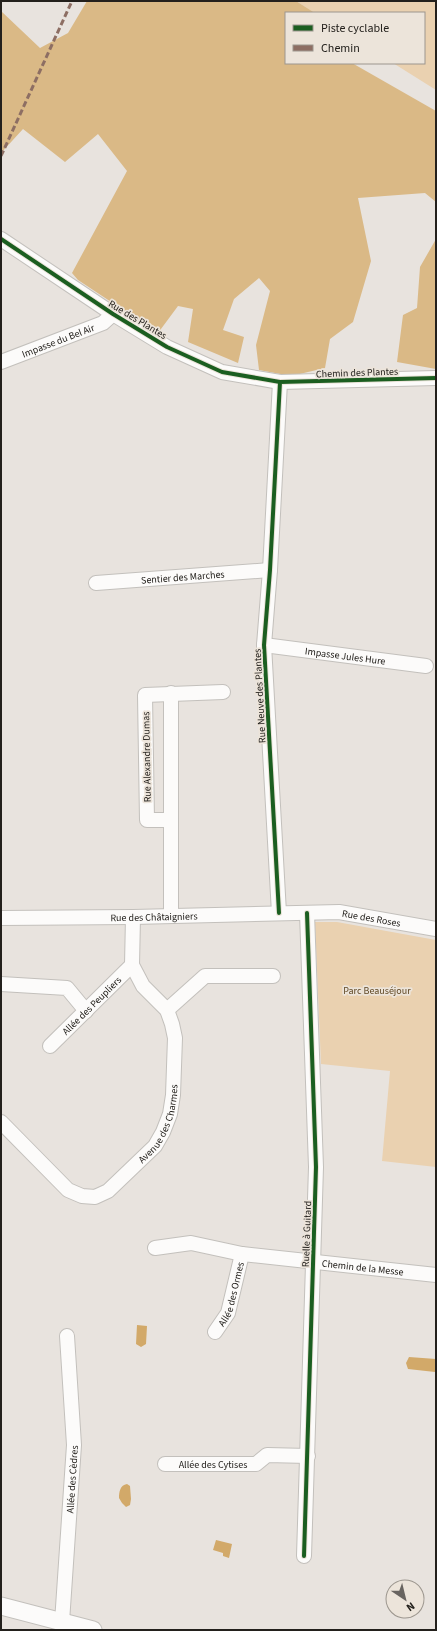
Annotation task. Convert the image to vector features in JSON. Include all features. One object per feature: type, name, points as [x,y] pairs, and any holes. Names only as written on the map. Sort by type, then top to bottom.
[{"type":"street","name":"Rue des Plantes","points":[[1,239],[113,314],[167,347],[222,372],[280,382]]},
{"type":"street","name":"Impasse du Bel Air","points":[[1,362],[103,323],[113,314]]},
{"type":"street","name":"Chemin des Plantes","points":[[280,382],[436,378]]},
{"type":"street","name":"Rue Neuve des Plantes","points":[[279,913],[264,645],[270,570],[280,382]]},
{"type":"street","name":"Sentier des Marches","points":[[96,583],[270,570]]},
{"type":"street","name":"Impasse Jules Hure","points":[[264,645],[426,666]]},
{"type":"street","name":"Rue Alexandre Dumas","points":[[171,820],[147,820],[145,695],[223,692]]},
{"type":"street","points":[[170,693],[171,916]]},
{"type":"street","name":"Rue des Roses","points":[[306,913],[339,912],[436,929]]},
{"type":"street","name":"Rue des Châtaigniers","points":[[1,918],[306,913]]},
{"type":"street","name":"Ruelle à Guitard","points":[[304,1556],[316,1167],[306,913]]},
{"type":"street","points":[[132,965],[133,917]]},
{"type":"street","name":"Avenue des Charmes","points":[[1,1122],[68,1190],[82,1196],[95,1196],[108,1192],[155,1146],[163,1132],[170,1114],[173,1095],[175,1038],[167,1010],[144,986],[132,965]]},
{"type":"street","name":"Allée des Peupliers","points":[[50,1046],[132,965]]},
{"type":"street","points":[[167,1010],[205,976],[273,976]]},
{"type":"street","points":[[1,984],[67,988],[86,1011]]},
{"type":"street","name":"Chemin de la Messe","points":[[155,1248],[191,1243],[242,1254],[436,1275]]},
{"type":"street","name":"Allée des Ormes","points":[[215,1332],[228,1313],[242,1254]]},
{"type":"street","name":"Allée des Cèdres","points":[[62,1622],[74,1445],[67,1336]]},
{"type":"street","name":"Allée des Cytises","points":[[164,1464],[256,1464],[267,1455],[308,1456]]},
{"type":"street","points":[[1,1606],[93,1630]]},
{"type":"green space","points":[[296,1],[436,1],[436,90],[395,64],[425,64],[425,12],[313,12]]},
{"type":"green space","name":"Parc Beauséjour","points":[[315,922],[337,922],[436,940],[436,1167],[382,1161],[390,1071],[321,1064]]},
{"type":"shaded area","points":[[87,1],[296,1],[313,12],[285,12],[285,64],[354,64],[436,111],[436,202],[425,193],[358,198],[371,261],[353,322],[330,339],[325,368],[291,376],[259,370],[256,345],[270,291],[259,278],[234,299],[223,330],[244,337],[238,363],[188,342],[193,309],[178,306],[158,333],[78,280],[72,273],[127,171],[98,134],[65,162],[23,129],[1,153],[1,11],[40,48],[68,33]]},
{"type":"shaded area","points":[[436,239],[436,369],[397,362],[403,315],[417,308],[420,267]]},
{"type":"shaded area","points":[[137,1325],[147,1326],[146,1344],[141,1347],[136,1344]]},
{"type":"shaded area","points":[[409,1357],[436,1359],[435,1372],[408,1369],[406,1363]]},
{"type":"shaded area","points":[[127,1484],[130,1486],[131,1499],[130,1505],[126,1507],[122,1503],[119,1496],[121,1487]]},
{"type":"shaded area","points":[[216,1540],[232,1544],[229,1558],[223,1556],[223,1553],[213,1550]]},
{"type":"marked path","points":[[1,156],[72,1]]},
{"type":"cycle path","points":[[1,239],[113,314],[167,347],[222,372],[280,382],[436,378]]},
{"type":"cycle path","points":[[279,913],[264,645],[270,570],[280,382]]},
{"type":"cycle path","points":[[304,1556],[316,1167],[307,913]]}]
